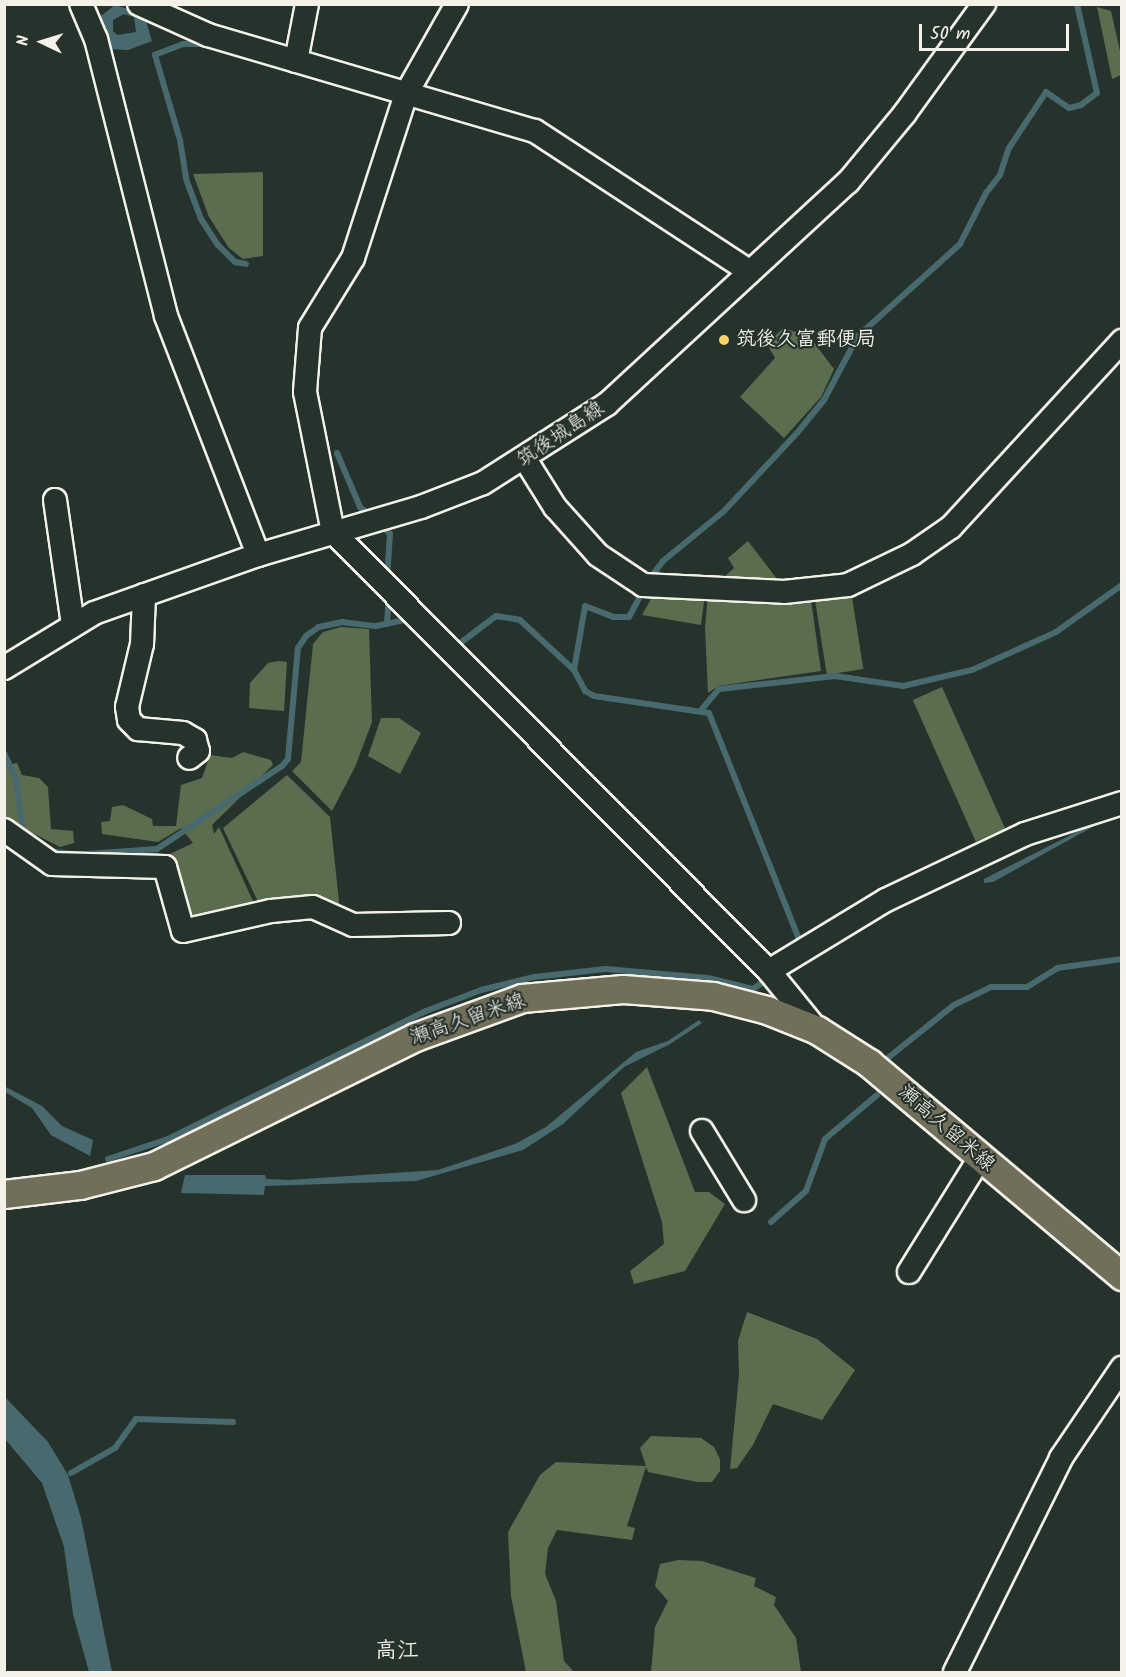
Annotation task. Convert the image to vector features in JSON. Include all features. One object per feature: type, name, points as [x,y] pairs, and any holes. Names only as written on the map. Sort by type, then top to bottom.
[{"type":"main road","name":"瀬高久留米線","points":[[4,1194],[80,1185],[154,1166],[415,1037],[522,998],[623,989],[713,996],[767,1010],[817,1030],[869,1063],[1122,1276]]},
{"type":"street","points":[[81,4],[96,39],[166,316],[258,555]]},
{"type":"street","points":[[139,4],[208,34],[535,131],[749,271]]},
{"type":"street","points":[[296,61],[307,4]]},
{"type":"street","points":[[457,4],[406,94],[353,258],[310,328],[305,392],[333,532],[769,971],[817,1030]]},
{"type":"street","name":"筑後城島線","points":[[4,668],[73,625],[144,595],[258,555],[473,488],[525,459],[607,404],[848,182],[905,113],[984,4]]},
{"type":"street","points":[[525,459],[555,507],[598,555],[643,585],[784,592],[848,585],[912,554],[951,527],[1122,341]]},
{"type":"street","points":[[55,500],[73,625]]},
{"type":"street","points":[[144,595],[142,644],[127,707],[129,720],[138,729],[183,733],[195,740],[198,751],[189,758]]},
{"type":"street","points":[[769,971],[886,900],[1025,834],[1122,803]]},
{"type":"street","points":[[4,830],[52,864],[165,867],[183,931],[271,911],[313,907],[353,925],[449,923]]},
{"type":"street","points":[[702,1131],[744,1200]]},
{"type":"street","points":[[909,1272],[980,1158]]},
{"type":"street","points":[[955,1672],[1061,1458],[1122,1368]]},
{"type":"green space","points":[[1097,7],[1111,11],[1122,60],[1121,75],[1112,79]]},
{"type":"green space","points":[[263,172],[263,256],[243,259],[229,248],[209,217],[193,174]]},
{"type":"green space","points":[[783,328],[809,336],[834,369],[821,397],[784,438],[740,397],[775,358],[767,344]]},
{"type":"green space","points":[[748,541],[777,579],[723,578],[734,568],[728,558]]},
{"type":"green space","points":[[656,590],[705,594],[701,625],[642,615]]},
{"type":"green space","points":[[851,591],[863,669],[827,675],[814,597]]},
{"type":"green space","points":[[810,593],[821,671],[718,686],[708,693],[705,627],[708,595]]},
{"type":"green space","points":[[341,627],[369,629],[372,722],[355,767],[332,811],[292,771],[301,762],[313,644],[323,632]]},
{"type":"green space","points":[[287,662],[284,711],[249,708],[250,683],[268,663]]},
{"type":"green space","points":[[942,687],[1005,829],[976,842],[913,700]]},
{"type":"green space","points":[[381,718],[399,718],[421,733],[400,774],[368,756]]},
{"type":"green space","points":[[243,752],[271,760],[273,765],[212,825],[214,834],[219,827],[257,910],[187,927],[168,855],[193,843],[181,828],[158,842],[102,834],[101,822],[110,821],[112,807],[123,805],[152,819],[153,826],[176,826],[181,785],[202,778],[210,755],[232,758]]},
{"type":"green space","points":[[17,763],[22,775],[39,778],[48,787],[51,829],[73,831],[74,843],[60,847],[5,819],[4,766]]},
{"type":"green space","points":[[287,775],[330,817],[340,911],[261,908],[223,828]]},
{"type":"green space","points":[[647,1067],[695,1192],[709,1192],[725,1204],[685,1271],[634,1284],[630,1271],[664,1244],[662,1222],[621,1093]]},
{"type":"green space","points":[[747,1312],[817,1339],[855,1370],[822,1420],[773,1404],[753,1445],[737,1468],[730,1469],[739,1375],[738,1341]]},
{"type":"green space","points":[[651,1436],[701,1438],[714,1447],[720,1459],[720,1471],[712,1482],[697,1482],[648,1472],[646,1467],[627,1526],[635,1528],[632,1540],[557,1530],[548,1548],[545,1574],[556,1601],[564,1661],[574,1672],[526,1672],[511,1596],[508,1532],[540,1475],[556,1462],[646,1466],[640,1448]]},
{"type":"green space","points":[[678,1560],[702,1561],[756,1578],[754,1586],[776,1597],[774,1605],[796,1638],[801,1672],[651,1672],[655,1627],[668,1601],[655,1586],[660,1564]]},
{"type":"water","points":[[115,5],[144,14],[152,41],[128,50],[109,49],[97,19]],"holes":[[[124,14],[134,17],[136,32],[117,35],[113,31],[113,20]]]},
{"type":"water","points":[[1114,815],[993,882],[984,883],[984,879]]},
{"type":"water","points":[[699,1020],[702,1023],[670,1044],[624,1067],[563,1124],[523,1150],[416,1181],[265,1186],[264,1195],[181,1193],[185,1175],[265,1175],[266,1179],[289,1180],[438,1170],[515,1144],[546,1127],[636,1052],[668,1041]]},
{"type":"water","points":[[4,1086],[42,1106],[62,1126],[93,1140],[90,1156],[51,1135],[32,1108],[5,1092]]},
{"type":"water","points":[[5,1397],[48,1442],[68,1475],[81,1518],[112,1672],[89,1672],[73,1614],[64,1547],[42,1483],[5,1439]]},
{"type":"waterway","points":[[651,577],[663,561],[724,511],[797,433],[824,400],[858,336],[960,244],[986,193],[1000,175],[1009,148],[1046,92],[1069,108],[1081,105],[1097,93],[1077,4]]},
{"type":"waterway","points":[[206,44],[183,44],[155,55],[180,140],[186,179],[201,219],[218,245],[235,262],[246,264]]},
{"type":"waterway","points":[[337,453],[360,507],[370,515]]},
{"type":"waterway","points":[[380,524],[390,534],[387,578]]},
{"type":"waterway","points":[[702,709],[719,689],[835,676],[903,686],[972,670],[1056,632],[1122,585]]},
{"type":"waterway","points":[[574,670],[585,606],[614,617],[629,617],[641,594]]},
{"type":"waterway","points":[[387,624],[389,597]]},
{"type":"waterway","points":[[454,639],[459,644],[496,616],[520,620],[574,670],[585,691],[594,696],[709,713],[799,939]]},
{"type":"waterway","points":[[87,854],[157,849],[282,766],[288,759],[298,648],[306,636],[319,627],[342,622],[376,626],[413,618]]},
{"type":"waterway","points":[[4,753],[16,779],[23,831],[18,831]]},
{"type":"waterway","points":[[48,851],[74,854]]},
{"type":"waterway","points":[[889,1057],[954,1005],[991,987],[1027,987],[1057,968],[1122,959]]},
{"type":"waterway","points":[[108,1159],[168,1139],[426,1011],[481,990],[534,977],[606,969],[708,978],[753,989],[762,983]]},
{"type":"waterway","points":[[771,1222],[806,1191],[825,1139],[877,1095]]},
{"type":"waterway","points":[[71,1473],[115,1448],[136,1419],[233,1422]]},
{"type":"place","name":"筑後久富郵便局","points":[[724,340]]},
{"type":"district","name":"高江","points":[[397,1652]]}]
